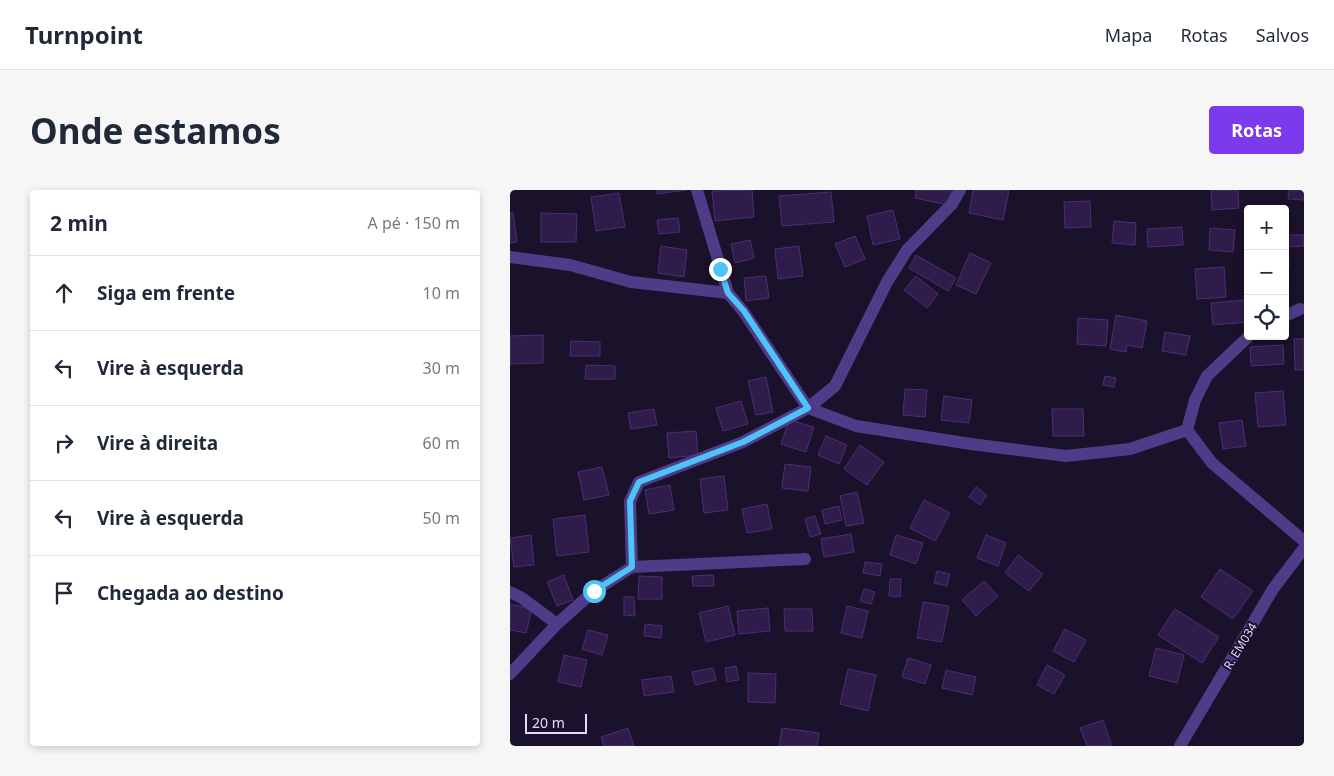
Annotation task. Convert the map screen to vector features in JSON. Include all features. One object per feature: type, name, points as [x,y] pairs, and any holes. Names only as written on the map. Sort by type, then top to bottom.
[{"type":"street","points":[[697,190],[728,293],[744,311],[808,408],[856,426],[970,444],[1066,456],[1130,449],[1187,430]]},
{"type":"street","points":[[632,567],[630,501],[639,482],[743,442],[808,408],[835,386],[887,282],[907,250],[952,204],[960,190]]},
{"type":"street","points":[[510,257],[570,265],[631,282],[728,293]]},
{"type":"street","points":[[1289,314],[1300,309]]},
{"type":"street","points":[[1187,430],[1195,400],[1207,376],[1245,340]]},
{"type":"street","points":[[1187,430],[1212,463],[1304,541]]},
{"type":"street","name":"R. EM034","points":[[1180,746],[1273,589],[1304,548]]},
{"type":"street","points":[[510,674],[557,624],[594,591],[632,567],[804,559]]},
{"type":"street","points":[[510,592],[522,598],[557,624]]},
{"type":"building","points":[[657,190],[686,190],[657,194]]},
{"type":"building","points":[[752,190],[754,217],[715,221],[712,191]]},
{"type":"building","points":[[916,190],[951,190],[948,205],[915,198]]},
{"type":"building","points":[[973,190],[1009,190],[1003,220],[969,213]]},
{"type":"building","points":[[1211,190],[1238,190],[1239,208],[1212,210]]},
{"type":"building","points":[[1289,190],[1304,190],[1304,200],[1288,199]]},
{"type":"building","points":[[831,192],[834,222],[782,226],[779,196]]},
{"type":"building","points":[[619,193],[625,227],[596,231],[591,197]]},
{"type":"building","points":[[1090,201],[1091,227],[1065,228],[1064,202]]},
{"type":"building","points":[[893,210],[900,239],[873,245],[867,216]]},
{"type":"building","points":[[510,213],[513,213],[517,242],[510,243]]},
{"type":"building","points":[[541,213],[577,214],[576,242],[541,242]]},
{"type":"building","points":[[678,218],[680,232],[659,234],[657,220]]},
{"type":"building","points":[[1114,221],[1136,223],[1135,245],[1112,243]]},
{"type":"building","points":[[1182,227],[1183,245],[1148,247],[1147,229]]},
{"type":"building","points":[[1210,228],[1235,230],[1233,252],[1209,250]]},
{"type":"building","points":[[1289,235],[1304,235],[1304,246],[1289,247]]},
{"type":"building","points":[[855,236],[865,259],[845,267],[835,244]]},
{"type":"building","points":[[750,240],[754,258],[735,263],[731,244]]},
{"type":"building","points":[[661,246],[687,250],[684,277],[658,273]]},
{"type":"building","points":[[799,246],[803,276],[778,279],[775,249]]},
{"type":"building","points":[[970,253],[991,263],[976,294],[956,285]]},
{"type":"building","points":[[916,255],[956,278],[948,291],[909,268]]},
{"type":"building","points":[[1224,267],[1226,297],[1197,299],[1195,269]]},
{"type":"building","points":[[766,276],[769,298],[746,301],[744,278]]},
{"type":"building","points":[[916,276],[938,294],[927,308],[904,290]]},
{"type":"building","points":[[1244,300],[1244,322],[1213,325],[1211,303]]},
{"type":"building","points":[[1116,315],[1147,321],[1142,348],[1127,345],[1126,352],[1110,349]]},
{"type":"building","points":[[1078,318],[1108,320],[1106,346],[1077,344]]},
{"type":"building","points":[[1165,332],[1190,336],[1186,355],[1162,351]]},
{"type":"building","points":[[543,335],[543,363],[510,364],[510,336]]},
{"type":"building","points":[[1294,339],[1304,339],[1304,370],[1295,370]]},
{"type":"building","points":[[571,341],[600,342],[600,356],[570,356]]},
{"type":"building","points":[[1283,345],[1284,364],[1251,366],[1250,347]]},
{"type":"building","points":[[586,365],[615,366],[615,379],[585,379]]},
{"type":"building","points":[[1105,376],[1116,378],[1114,387],[1103,385]]},
{"type":"building","points":[[766,377],[773,412],[756,415],[748,381]]},
{"type":"building","points":[[905,389],[927,390],[925,417],[903,415]]},
{"type":"building","points":[[1283,391],[1286,425],[1258,427],[1255,393]]},
{"type":"building","points":[[944,396],[972,400],[969,423],[941,420]]},
{"type":"building","points":[[741,401],[748,424],[723,431],[716,408]]},
{"type":"building","points":[[654,409],[657,425],[631,429],[628,413]]},
{"type":"building","points":[[1052,409],[1083,409],[1084,436],[1053,436]]},
{"type":"building","points":[[789,420],[814,427],[806,452],[781,444]]},
{"type":"building","points":[[1242,420],[1246,446],[1223,449],[1219,423]]},
{"type":"building","points":[[696,431],[698,455],[669,458],[667,433]]},
{"type":"building","points":[[826,436],[847,445],[839,464],[818,455]]},
{"type":"building","points":[[860,445],[884,462],[867,485],[844,469]]},
{"type":"building","points":[[785,464],[811,467],[808,491],[782,488]]},
{"type":"building","points":[[602,467],[609,495],[584,500],[578,472]]},
{"type":"building","points":[[724,476],[728,510],[704,513],[700,479]]},
{"type":"building","points":[[670,485],[674,510],[649,514],[645,490]]},
{"type":"building","points":[[976,487],[987,495],[980,505],[969,497]]},
{"type":"building","points":[[857,492],[864,523],[846,526],[840,496]]},
{"type":"building","points":[[924,500],[950,513],[935,541],[910,528]]},
{"type":"building","points":[[767,504],[772,529],[747,533],[742,509]]},
{"type":"building","points":[[839,506],[842,520],[825,524],[822,510]]},
{"type":"building","points":[[585,515],[589,552],[557,556],[553,519]]},
{"type":"building","points":[[815,516],[821,534],[810,537],[805,519]]},
{"type":"building","points":[[851,534],[854,552],[824,557],[821,539]]},
{"type":"building","points":[[531,535],[534,565],[514,567],[510,538]]},
{"type":"building","points":[[896,535],[923,543],[916,564],[890,555]]},
{"type":"building","points":[[986,535],[1006,543],[998,566],[977,558]]},
{"type":"building","points":[[1018,555],[1043,574],[1029,591],[1005,573]]},
{"type":"building","points":[[865,562],[882,564],[880,576],[863,573]]},
{"type":"building","points":[[1220,569],[1253,591],[1233,619],[1201,597]]},
{"type":"building","points":[[937,571],[950,574],[947,586],[934,583]]},
{"type":"building","points":[[564,575],[573,600],[557,606],[547,582]]},
{"type":"building","points":[[713,575],[714,586],[693,586],[692,576]]},
{"type":"building","points":[[639,576],[662,577],[662,599],[638,599]]},
{"type":"building","points":[[890,579],[901,579],[900,597],[889,596]]},
{"type":"building","points":[[984,581],[998,596],[976,616],[962,600]]},
{"type":"building","points":[[864,589],[875,592],[871,604],[860,601]]},
{"type":"building","points":[[624,597],[634,597],[635,616],[624,615]]},
{"type":"building","points":[[923,602],[949,606],[942,642],[917,638]]},
{"type":"building","points":[[510,604],[532,609],[526,633],[510,630]]},
{"type":"building","points":[[728,606],[735,635],[706,642],[699,613]]},
{"type":"building","points":[[847,606],[868,611],[862,638],[841,633]]},
{"type":"building","points":[[768,608],[770,631],[739,634],[737,611]]},
{"type":"building","points":[[784,609],[812,609],[813,631],[785,631]]},
{"type":"building","points":[[1175,609],[1219,637],[1202,663],[1158,635]]},
{"type":"building","points":[[645,624],[662,626],[661,638],[644,636]]},
{"type":"building","points":[[1065,629],[1086,640],[1074,662],[1053,651]]},
{"type":"building","points":[[588,630],[608,635],[602,655],[582,649]]},
{"type":"building","points":[[1156,648],[1184,655],[1177,683],[1149,676]]},
{"type":"building","points":[[564,655],[587,660],[581,687],[558,682]]},
{"type":"building","points":[[908,658],[931,665],[925,684],[902,677]]},
{"type":"building","points":[[1047,665],[1065,675],[1054,694],[1037,685]]},
{"type":"building","points":[[736,666],[739,680],[727,682],[725,668]]},
{"type":"building","points":[[713,668],[716,680],[695,685],[692,672]]},
{"type":"building","points":[[848,669],[876,675],[868,711],[840,704]]},
{"type":"building","points":[[946,670],[976,677],[972,695],[942,688]]},
{"type":"building","points":[[748,673],[776,674],[775,703],[748,702]]},
{"type":"building","points":[[671,676],[674,692],[644,696],[642,680]]},
{"type":"building","points":[[1103,720],[1112,746],[1087,746],[1080,728]]},
{"type":"building","points":[[628,728],[634,746],[604,746],[601,737]]},
{"type":"building","points":[[782,728],[819,733],[817,746],[779,746]]},
{"type":"route","points":[[594,591],[632,567],[630,501],[639,482],[743,442],[808,408],[744,311],[728,293],[720,269]]}]
